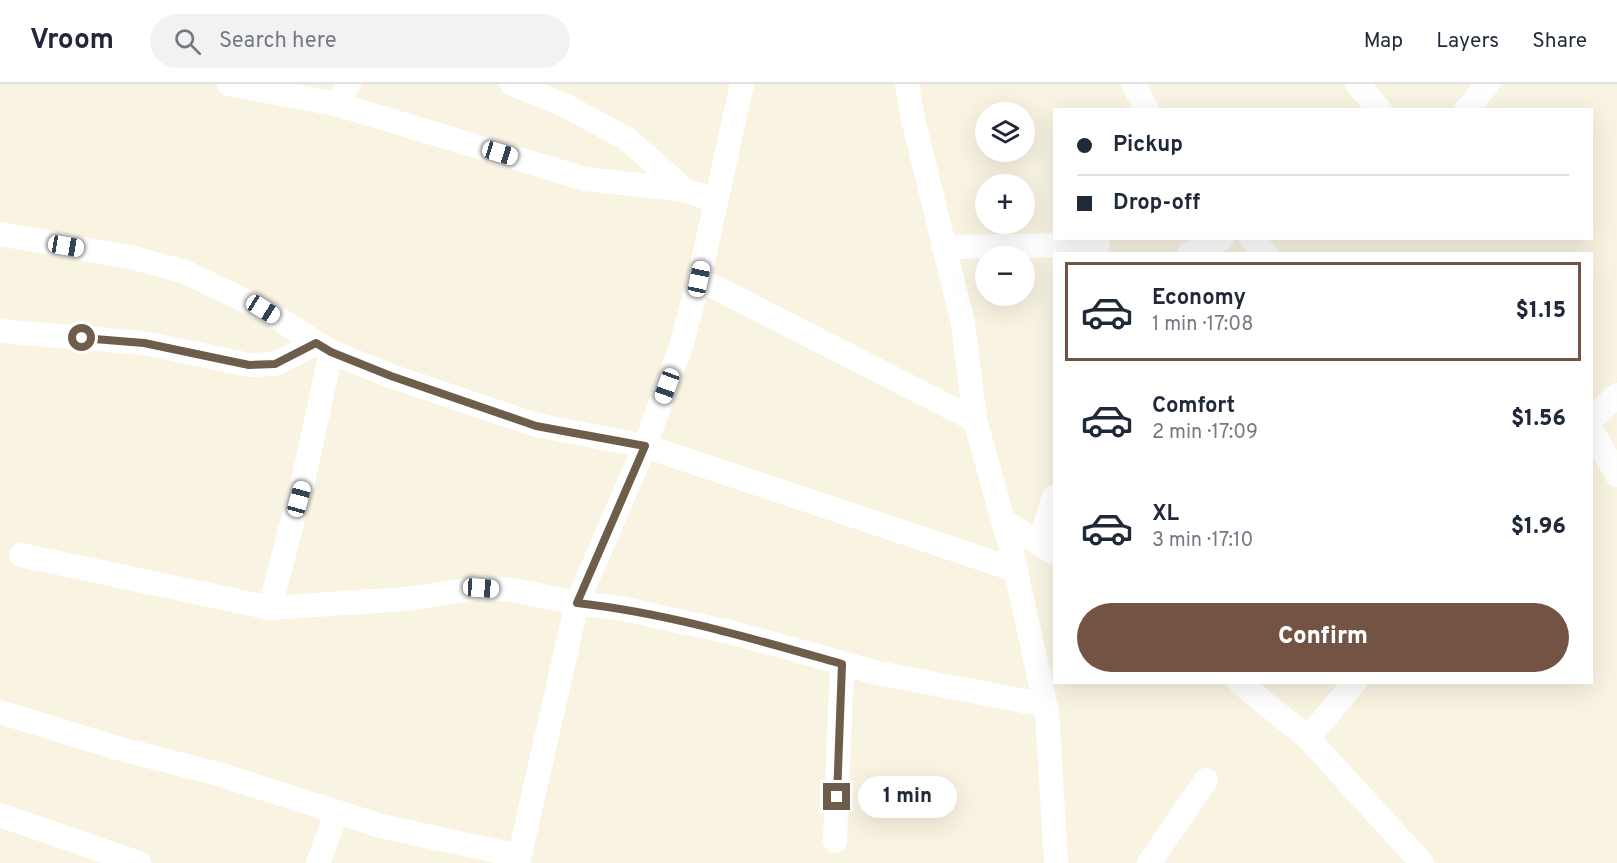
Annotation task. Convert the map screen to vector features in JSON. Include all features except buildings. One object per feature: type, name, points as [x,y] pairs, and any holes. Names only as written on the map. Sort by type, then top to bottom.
[{"type":"street","points":[[229,84],[343,94],[585,179],[685,190],[716,201]]},
{"type":"street","points":[[512,84],[566,106],[627,139],[685,190]]},
{"type":"street","points":[[0,712],[117,748],[218,774],[381,826],[518,859],[577,603],[645,446],[681,346],[699,279],[742,84]]},
{"type":"street","points":[[906,84],[963,323],[975,420],[1004,521],[1045,705],[1056,863]]},
{"type":"street","points":[[1133,84],[1146,108]]},
{"type":"street","points":[[1357,84],[1378,108]]},
{"type":"street","points":[[1468,108],[1488,84]]},
{"type":"street","points":[[0,234],[134,258],[185,272],[263,309],[324,347],[391,376],[536,426],[645,446],[1016,570]]},
{"type":"street","points":[[1192,252],[1218,240]]},
{"type":"street","points":[[1253,240],[1264,252]]},
{"type":"street","points":[[944,247],[1098,245]]},
{"type":"street","points":[[699,279],[975,420]]},
{"type":"street","points":[[0,331],[144,343],[249,365],[275,364],[324,347]]},
{"type":"street","points":[[270,608],[304,477],[324,347]]},
{"type":"street","points":[[1593,419],[1617,395]]},
{"type":"street","points":[[1593,433],[1617,475]]},
{"type":"street","points":[[1004,521],[1047,548],[1053,504]]},
{"type":"street","points":[[21,555],[270,608],[406,599],[481,588],[512,590],[577,603],[619,608],[704,626],[878,673],[1045,705]]},
{"type":"street","points":[[835,841],[842,664]]},
{"type":"street","points":[[1241,684],[1308,738],[1422,863]]},
{"type":"street","points":[[1308,738],[1353,684]]},
{"type":"street","points":[[1149,863],[1206,780]]},
{"type":"street","points":[[318,863],[337,812]]},
{"type":"street","points":[[0,815],[139,863]]},
{"type":"route","points":[[82,338],[144,343],[249,365],[275,364],[316,343],[331,352],[391,376],[536,426],[645,446],[577,603],[619,608],[704,626],[842,664],[837,797]]}]
